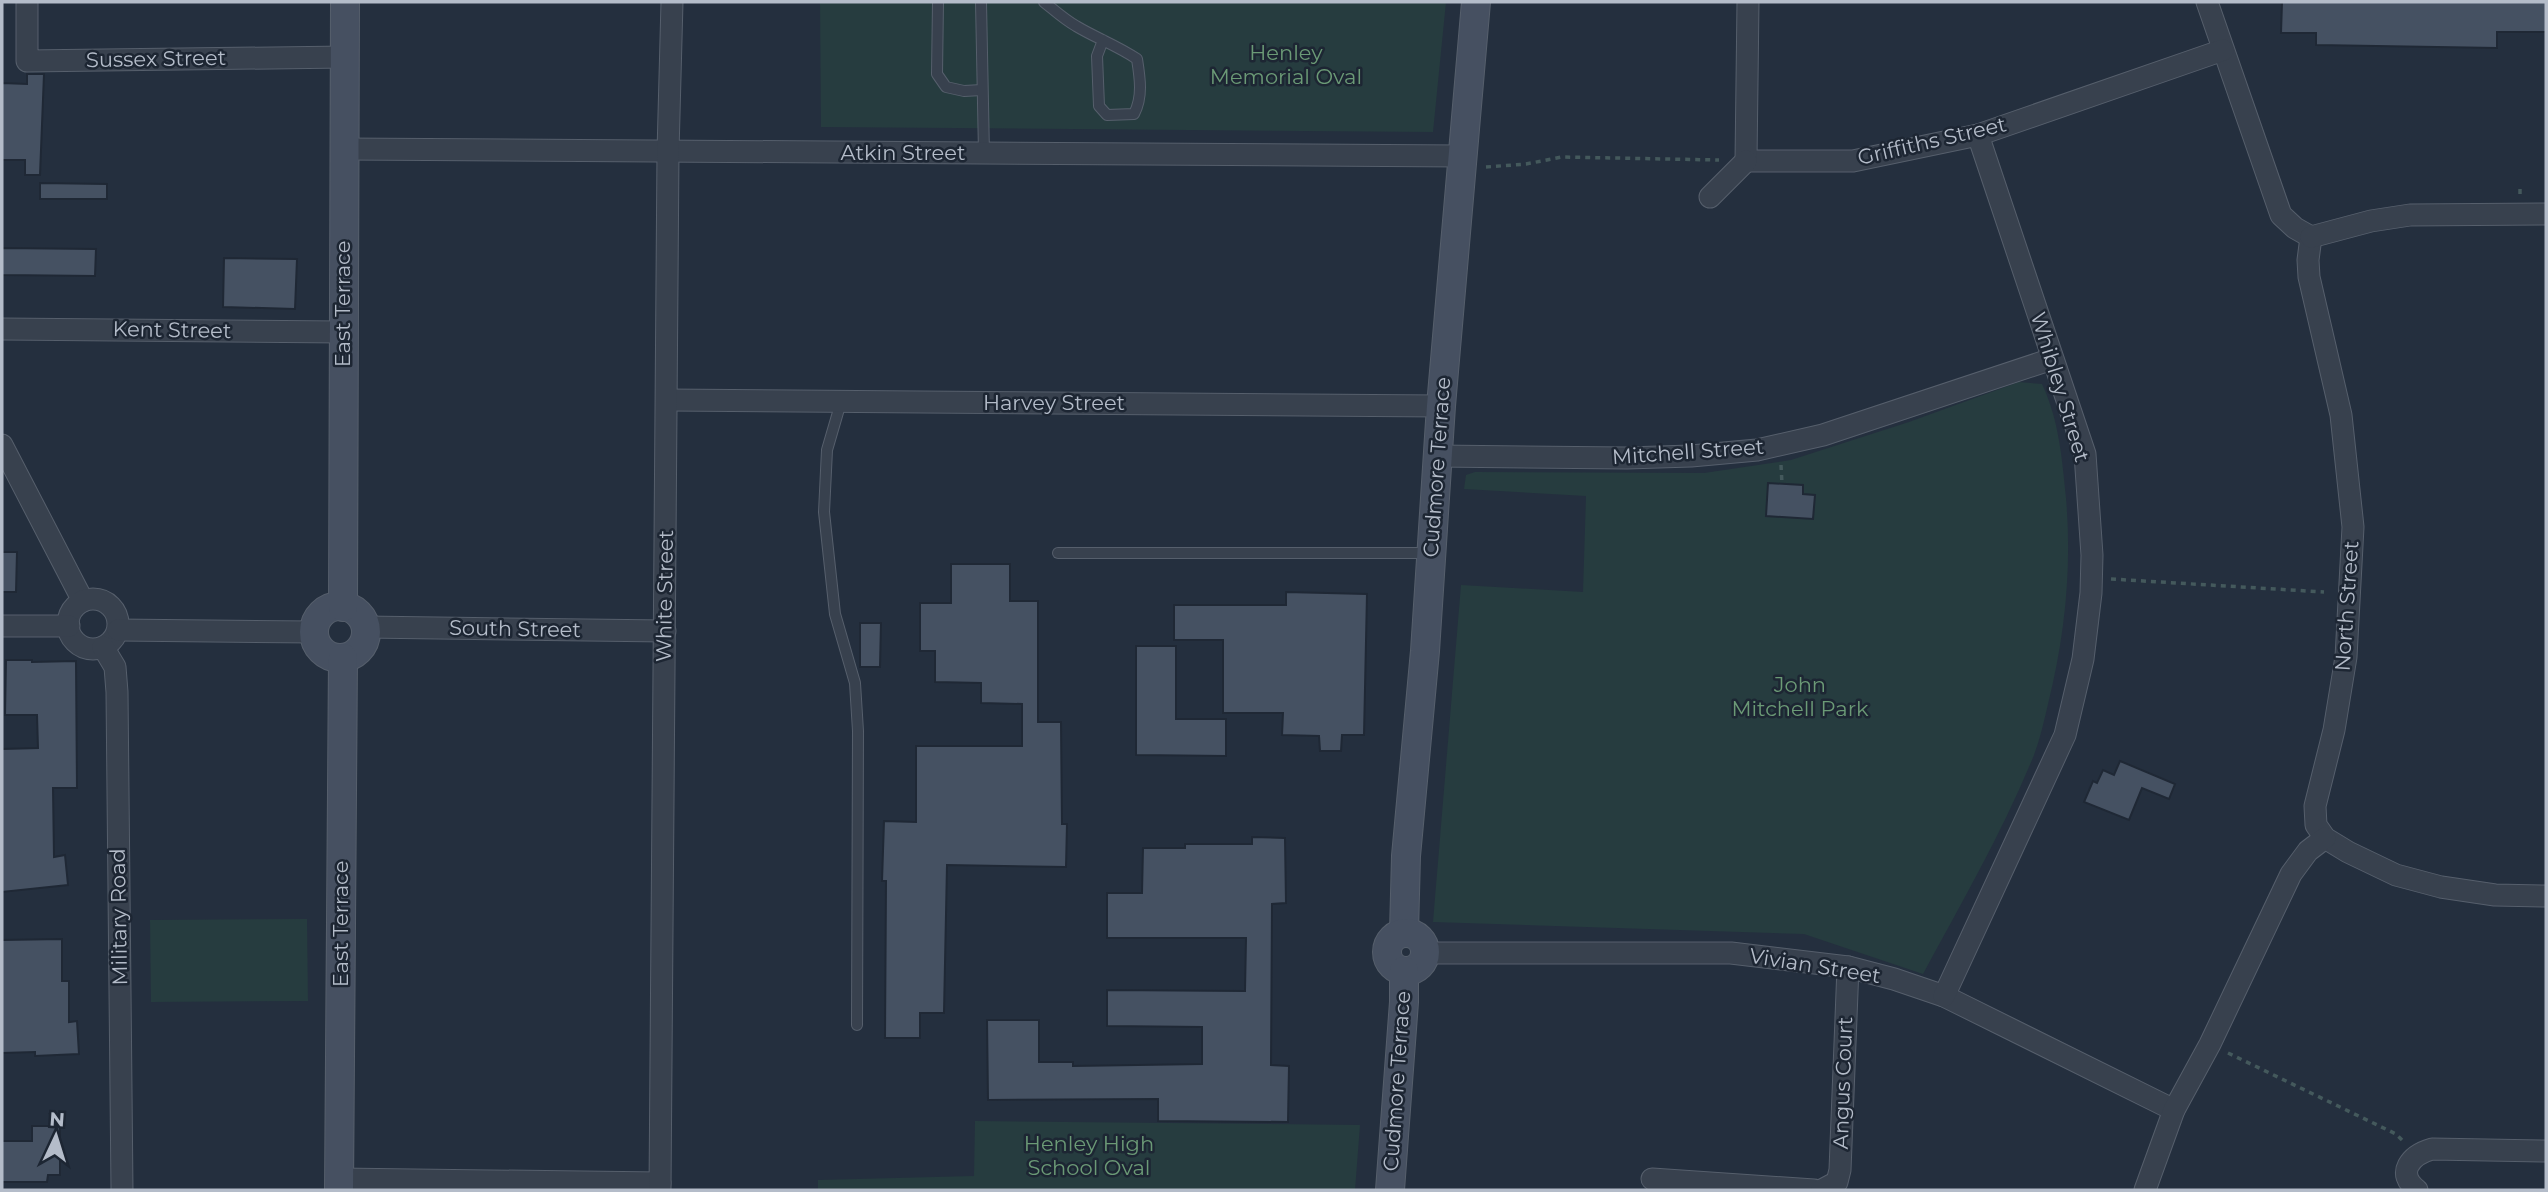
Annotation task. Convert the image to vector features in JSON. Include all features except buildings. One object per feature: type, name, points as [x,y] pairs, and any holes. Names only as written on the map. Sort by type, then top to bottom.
[{"type":"street","name":"Sussex Street","points":[[27,2],[27,61],[345,57]]},
{"type":"street","name":"East Terrace","points":[[343,607],[345,2]]},
{"type":"street","name":"White Street","points":[[660,1186],[668,152],[672,2]]},
{"type":"street","name":"Cudmore Terrace","points":[[1404,932],[1406,856],[1425,651],[1441,405],[1476,2]]},
{"type":"street","points":[[1710,197],[1746,161],[1748,2]]},
{"type":"street","points":[[2207,2],[2281,215],[2295,228],[2311,237],[2371,220],[2410,215],[2546,214]]},
{"type":"street","name":"Griffiths Street","points":[[1746,161],[1853,161],[1978,135],[2223,50]]},
{"type":"street","name":"Whibley Street","points":[[1944,996],[2065,735],[2084,659],[2091,593],[2092,555],[2085,454],[1978,135]]},
{"type":"street","name":"Atkin Street","points":[[344,149],[1462,156]]},
{"type":"street","name":"North Street","points":[[2311,237],[2309,277],[2341,415],[2353,527],[2346,657],[2334,730],[2315,806],[2316,825],[2325,838]]},
{"type":"street","name":"Kent Street","points":[[2,329],[343,332]]},
{"type":"street","name":"Mitchell Street","points":[[1437,456],[1627,458],[1757,450],[1823,435],[2052,359]]},
{"type":"street","name":"Harvey Street","points":[[667,400],[1441,405]]},
{"type":"street","points":[[2,445],[83,601]]},
{"type":"street","points":[[95,600],[111,607],[116,614],[118,630],[114,638],[103,647],[86,648],[72,637],[69,626],[71,613],[83,601],[95,600]]},
{"type":"street","points":[[343,607],[358,613],[365,627],[363,644],[343,658],[334,657],[320,648],[314,632],[323,613],[343,607]]},
{"type":"street","points":[[2,626],[69,626]]},
{"type":"street","name":"South Street","points":[[365,627],[665,631]]},
{"type":"street","points":[[118,630],[314,632]]},
{"type":"street","name":"Military Road","points":[[103,647],[115,667],[117,692],[122,1190]]},
{"type":"street","name":"East Terrace","points":[[339,1185],[343,658]]},
{"type":"street","points":[[2145,1190],[2175,1110],[2210,1044],[2291,874],[2308,850],[2325,838],[2396,874],[2441,887],[2495,895],[2546,897]]},
{"type":"street","points":[[1404,932],[1416,935],[1423,942],[1426,953],[1420,965],[1413,970],[1404,971],[1391,965],[1386,951],[1392,938],[1404,932]]},
{"type":"street","name":"Vivian Street","points":[[1426,953],[1731,953],[1848,967],[1944,996],[2175,1110]]},
{"type":"street","name":"Angus Court","points":[[1822,1190],[1838,1182],[1840,1170],[1848,967]]},
{"type":"street","name":"Cudmore Terrace","points":[[1390,1190],[1404,971]]},
{"type":"street","points":[[2417,1190],[2409,1184],[2406,1174],[2417,1153],[2432,1149],[2546,1151]]},
{"type":"street","points":[[1652,1179],[1814,1190]]},
{"type":"street","points":[[339,1185],[660,1186]]},
{"type":"lane","points":[[938,2],[937,74],[946,87],[964,91],[982,90]]},
{"type":"lane","points":[[981,2],[984,154]]},
{"type":"lane","points":[[1044,2],[1074,25],[1103,40],[1137,59],[1140,76],[1139,104],[1134,114],[1108,116],[1099,106],[1097,56],[1103,40]]},
{"type":"lane","points":[[841,402],[827,450],[824,512],[835,614],[855,683],[858,732],[858,1025]]},
{"type":"lane","points":[[1058,553],[1430,553]]},
{"type":"path","points":[[1462,156],[1489,168],[1562,158],[1746,161]]},
{"type":"path","points":[[1771,466],[1783,465],[1782,484]]},
{"type":"path","points":[[2111,579],[2324,592]]},
{"type":"path","points":[[2210,1044],[2396,1134],[2417,1153]]},
{"type":"green space","name":"Henley Memorial Oval","points":[[820,2],[1446,2],[1433,132],[821,127]]},
{"type":"green space","name":"John Mitchell Park","points":[[2019,382],[2042,384],[2056,425],[2061,454],[2068,550],[2066,602],[2059,653],[2034,755],[1996,839],[1923,974],[1804,934],[1433,922],[1461,585],[1583,592],[1586,496],[1464,489],[1466,475],[1475,472],[1704,473],[1791,460],[1909,422]]},
{"type":"green space","points":[[307,919],[308,1001],[151,1002],[150,920]]},
{"type":"green space","name":"Henley High School Oval","points":[[975,1121],[1360,1125],[1355,1190],[818,1190],[818,1180],[974,1176]]}]
